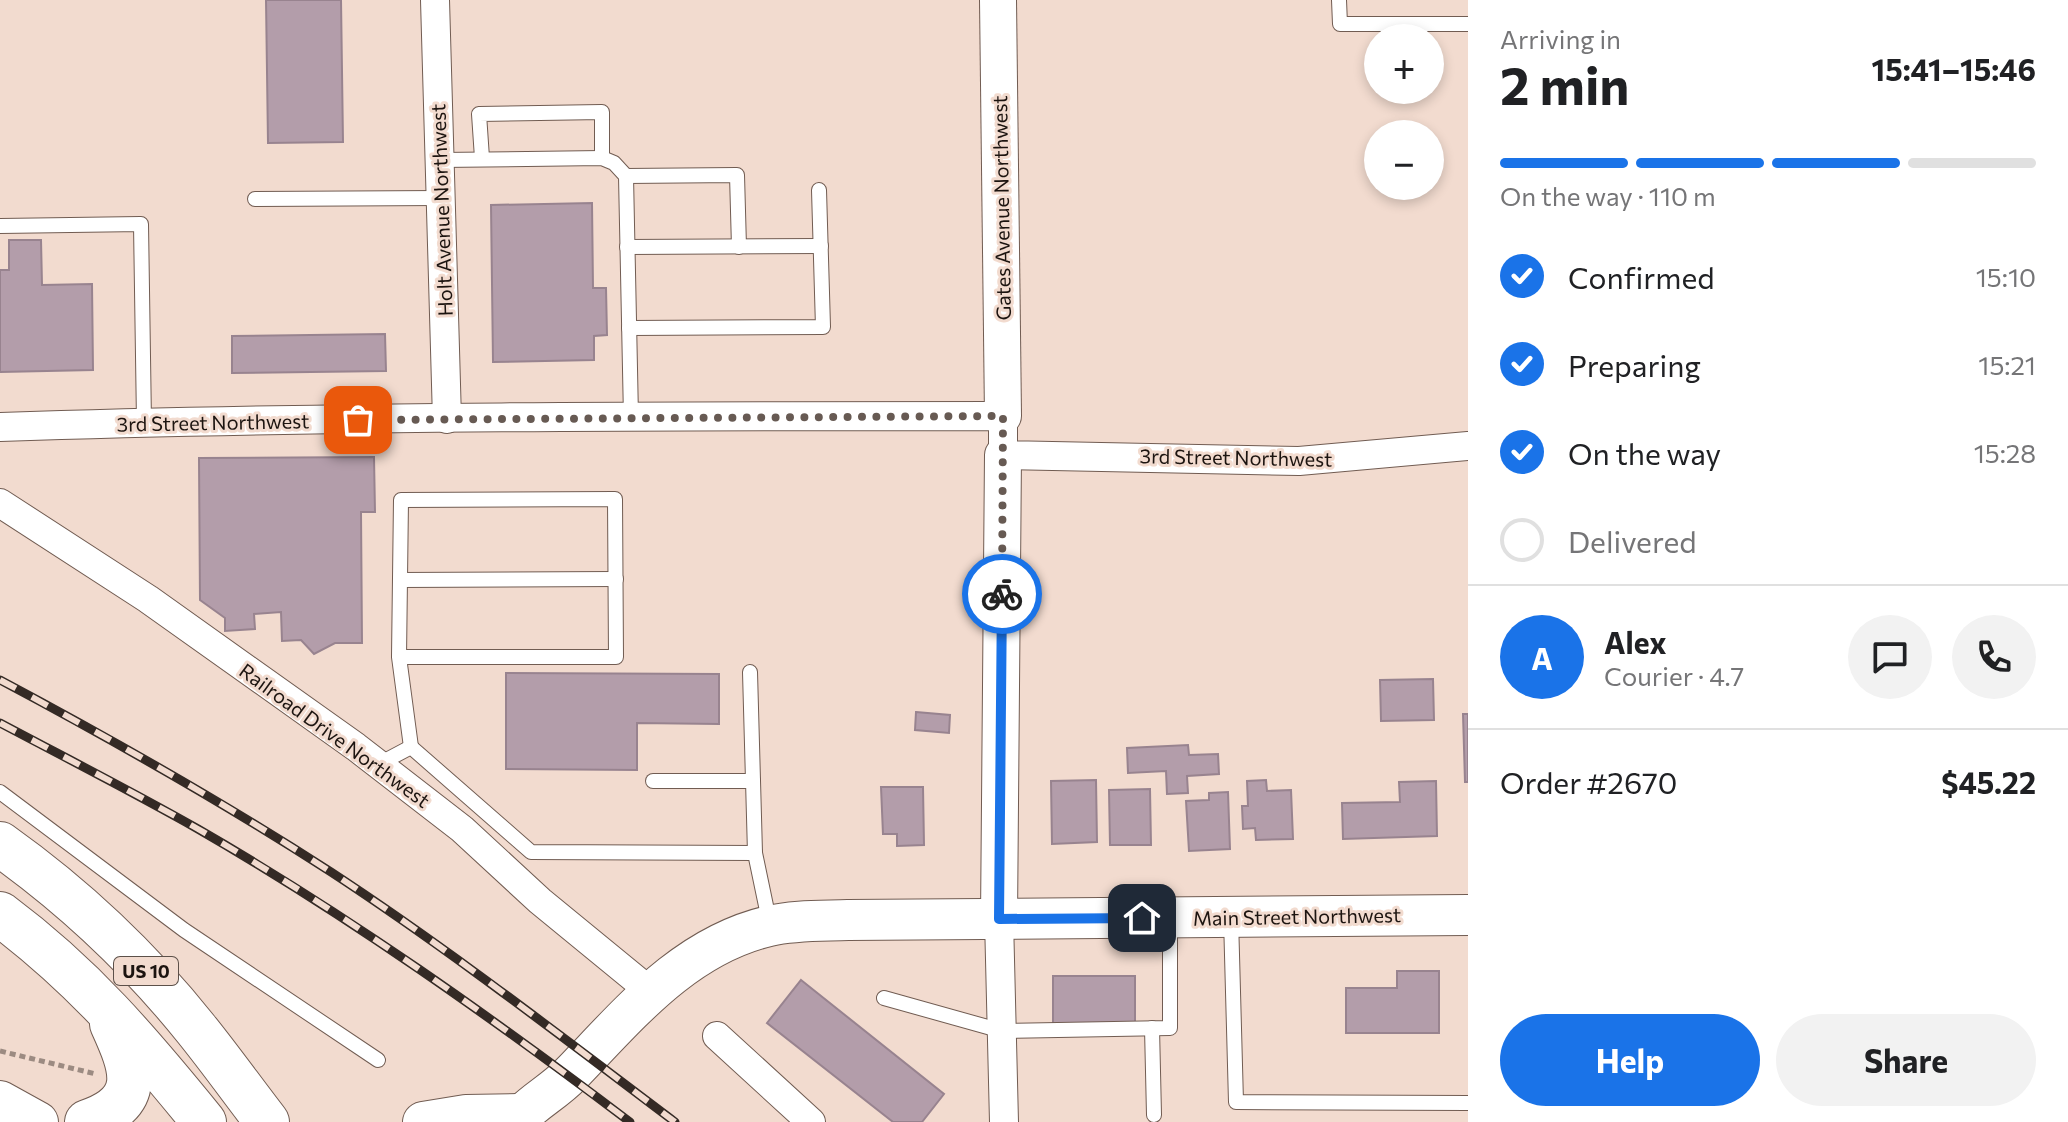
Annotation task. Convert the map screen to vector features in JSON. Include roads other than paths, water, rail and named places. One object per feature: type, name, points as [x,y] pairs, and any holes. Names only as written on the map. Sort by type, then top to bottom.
[{"type":"highway","name":"US 10","points":[[0,844],[76,904],[142,966],[195,1028],[267,1122]]},
{"type":"highway","name":"US 10","points":[[0,914],[101,1001],[204,1122]]},
{"type":"highway","points":[[87,1122],[116,1108],[125,1095],[131,1077],[128,1059],[101,1001]]},
{"type":"main road","name":"Main Street Northwest","points":[[423,1122],[466,1115],[521,1119],[559,1086],[651,992],[698,955],[743,934],[770,926],[848,920],[1468,915]]},
{"type":"main road","points":[[0,1101],[38,1122]]},
{"type":"street","name":"Holt Avenue Northwest","points":[[435,0],[447,419]]},
{"type":"street","name":"Gates Avenue Northwest","points":[[998,0],[1003,416]]},
{"type":"street","name":"3rd Street Northwest","points":[[0,427],[144,422],[1003,416]]},
{"type":"street","points":[[1003,416],[999,919],[1004,1122]]},
{"type":"street","name":"3rd Street Northwest","points":[[1003,455],[1299,461],[1468,446]]},
{"type":"street","name":"Railroad Drive Northwest","points":[[0,503],[148,599],[379,764],[462,829],[540,901],[651,992]]},
{"type":"street","points":[[717,1036],[811,1122]]},
{"type":"lane","points":[[1339,0],[1340,24],[1468,24]]},
{"type":"lane","points":[[482,158],[479,114],[602,112],[602,158]]},
{"type":"lane","points":[[440,160],[602,158],[614,163],[626,176],[631,417]]},
{"type":"lane","points":[[626,176],[737,175],[739,247]]},
{"type":"lane","points":[[629,328],[823,327],[819,190]]},
{"type":"lane","points":[[255,199],[441,198]]},
{"type":"lane","points":[[0,226],[141,224],[144,422]]},
{"type":"lane","points":[[627,247],[821,246]]},
{"type":"lane","points":[[399,657],[616,657],[615,499],[401,500],[399,657],[411,747],[531,852],[755,853]]},
{"type":"lane","points":[[400,580],[616,579]]},
{"type":"lane","points":[[750,672],[755,853],[770,926]]},
{"type":"lane","points":[[379,764],[411,747]]},
{"type":"lane","points":[[653,781],[753,781]]},
{"type":"lane","points":[[0,792],[184,930],[378,1060]]},
{"type":"lane","points":[[884,998],[1002,1031],[1170,1028],[1170,918]]},
{"type":"lane","points":[[1231,918],[1236,1102],[1468,1103]]},
{"type":"lane","points":[[1152,1028],[1154,1115]]},
{"type":"railway","points":[[0,680],[168,773],[331,872],[462,963],[675,1122]]},
{"type":"railway","points":[[0,723],[174,815],[310,897],[472,1006],[630,1122]]}]
